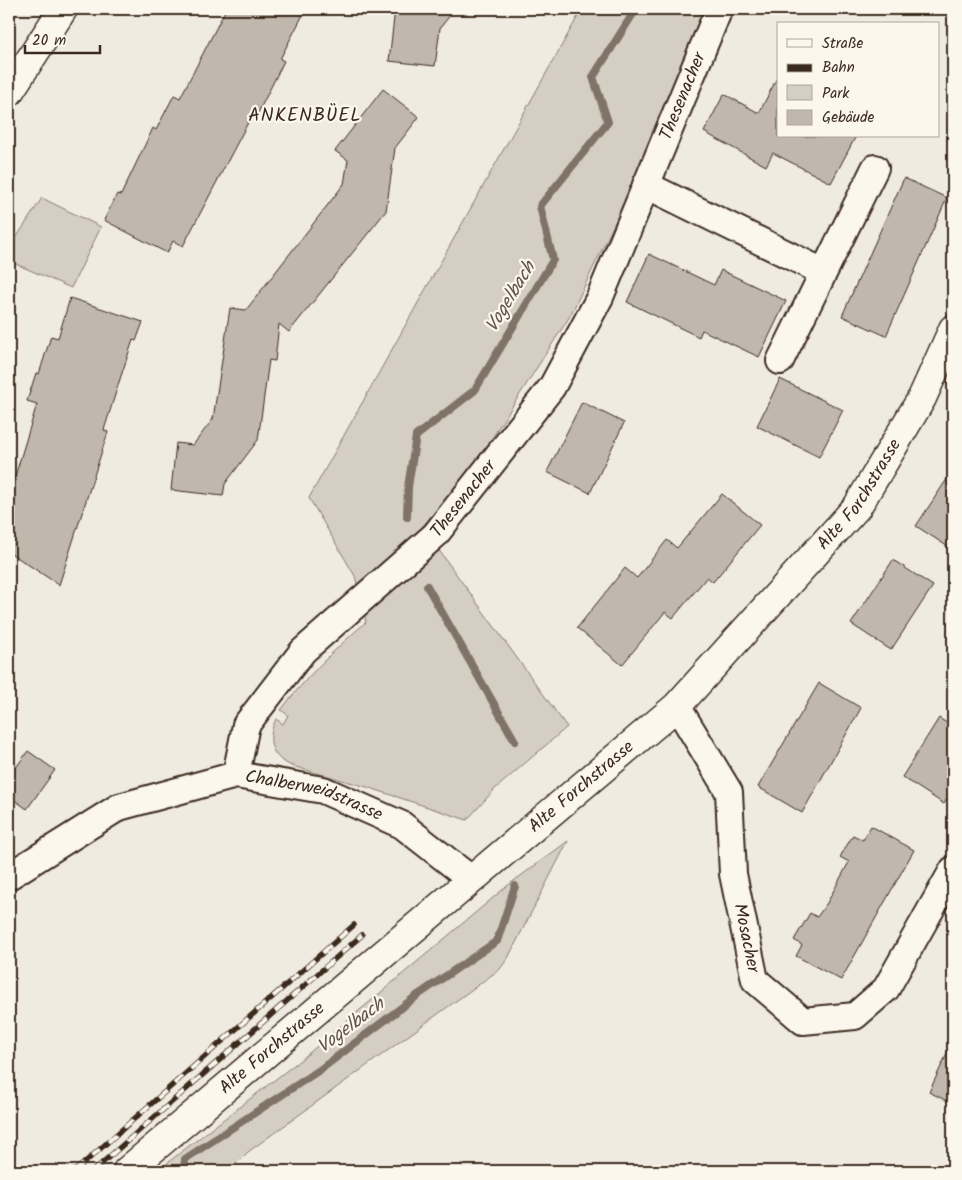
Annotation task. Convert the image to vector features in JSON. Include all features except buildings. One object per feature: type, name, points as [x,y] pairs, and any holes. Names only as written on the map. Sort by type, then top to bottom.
[{"type":"main road","points":[[9,59],[43,9]]},
{"type":"main road","points":[[9,92],[63,9]]},
{"type":"main road","name":"Alte Forchstrasse","points":[[127,1171],[677,706],[857,507],[922,398],[953,329]]},
{"type":"street","name":"Thesenacher","points":[[236,775],[246,726],[303,651],[435,535],[552,387],[600,297],[719,9]]},
{"type":"street","points":[[780,361],[875,168]]},
{"type":"street","points":[[646,185],[823,272]]},
{"type":"street","name":"Mosacher","points":[[677,706],[729,792],[733,874],[755,980],[803,1021],[855,1016],[886,989],[953,870]]},
{"type":"street","name":"Chalberweidstrasse","points":[[9,876],[119,807],[236,775],[323,790],[402,825],[472,879]]},
{"type":"green space","points":[[582,9],[706,9],[634,183],[570,316],[476,463],[422,527],[567,727],[494,790],[467,820],[367,787],[292,766],[279,758],[275,753],[272,747],[271,734],[276,719],[283,724],[288,715],[281,710],[300,686],[366,622],[355,576],[309,498]]},
{"type":"green space","points":[[42,198],[101,227],[71,288],[9,261],[9,249]]},
{"type":"green space","points":[[568,841],[508,958],[500,969],[248,1152],[229,1171],[167,1171],[167,1163],[303,1058],[507,886]]},
{"type":"waterway","name":"Vogelbach","points":[[407,517],[408,487],[416,436],[475,390],[553,260],[540,206],[608,122],[593,77],[636,9]]},
{"type":"waterway","name":"Vogelbach","points":[[427,586],[515,741]]},
{"type":"waterway","name":"Vogelbach","points":[[184,1171],[185,1159],[321,1069],[418,995],[497,941],[515,886]]},
{"type":"railway","points":[[75,1171],[354,925]]},
{"type":"railway","points":[[93,1171],[362,935]]},
{"type":"district","name":"ANKENBÜEL","points":[[305,116]]}]
